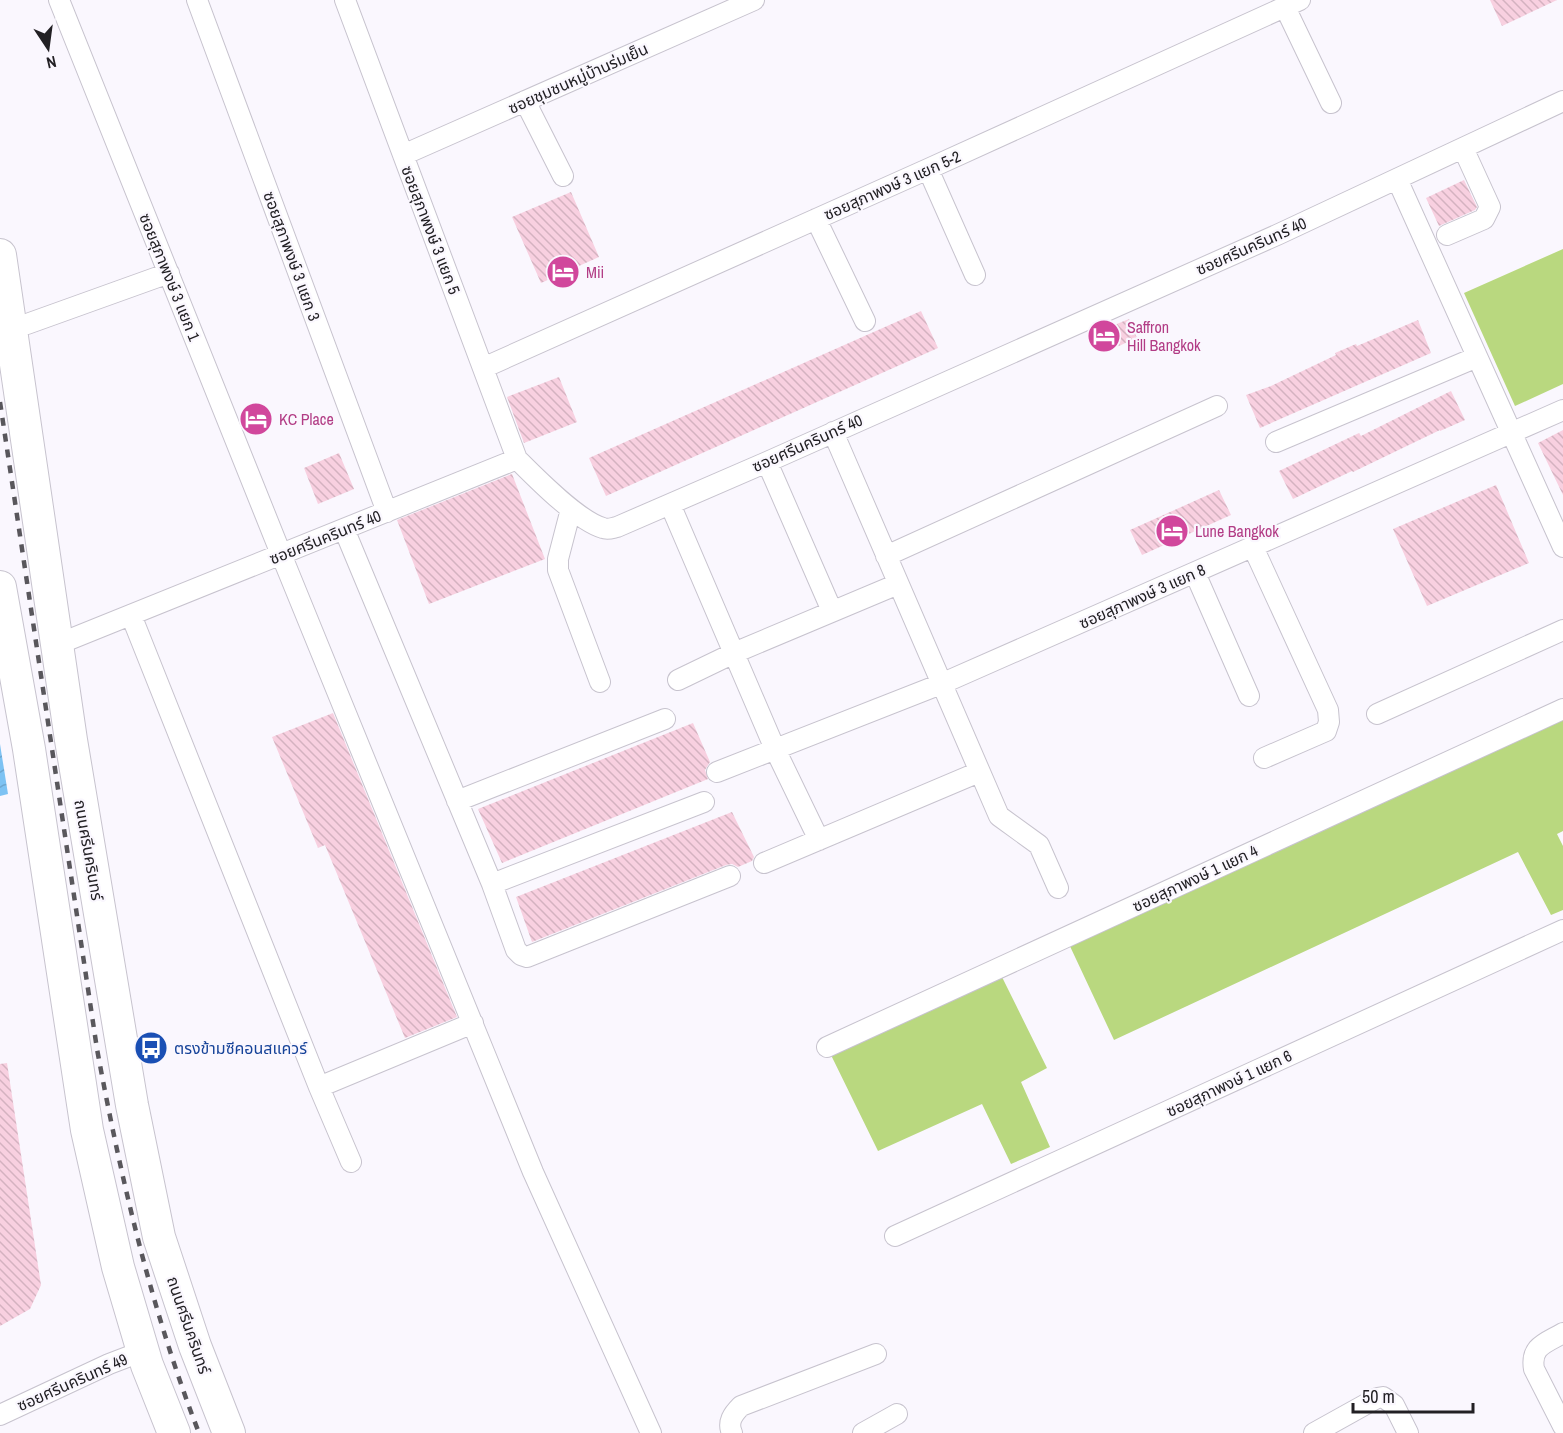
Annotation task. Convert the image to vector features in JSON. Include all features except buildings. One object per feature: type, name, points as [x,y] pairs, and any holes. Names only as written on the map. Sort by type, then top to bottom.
[{"type":"main road","name":"ถนนศรีนครินทร์","points":[[0,255],[56,645],[132,1105],[159,1238],[195,1346],[229,1433]]},
{"type":"main road","points":[[0,587],[28,749],[87,1130],[118,1267],[143,1351],[174,1433]]},
{"type":"street","name":"ซอยสุภาพงษ์ 3 แยก 1","points":[[59,0],[281,554],[533,1172],[651,1433]]},
{"type":"street","name":"ซอยสุภาพงษ์ 3 แยก 3","points":[[197,0],[387,512]]},
{"type":"street","name":"ซอยสุภาพงษ์ 3 แยก 5","points":[[345,0],[516,459]]},
{"type":"street","name":"ซอยชุมชนหมู่บ้านร่มเย็น","points":[[403,155],[754,0]]},
{"type":"street","points":[[1292,3],[1331,103]]},
{"type":"street","name":"ซอยสุภาพงษ์ 3 แยก 5-2","points":[[483,368],[1292,3]]},
{"type":"street","points":[[525,101],[562,176]]},
{"type":"street","name":"ซอยศรีนครินทร์ 40","points":[[56,645],[516,459],[571,509],[600,528],[617,527],[1279,234],[1563,101]]},
{"type":"street","points":[[1447,235],[1484,219],[1490,207],[1463,148]]},
{"type":"street","points":[[928,169],[975,275]]},
{"type":"street","points":[[1397,179],[1563,547]]},
{"type":"street","points":[[816,219],[865,321]]},
{"type":"street","points":[[27,324],[169,273]]},
{"type":"street","points":[[1276,442],[1477,357]]},
{"type":"street","points":[[886,556],[1217,405]]},
{"type":"street","name":"ซอยสุภาพงษ์ 3 แยก 8","points":[[717,772],[941,684],[1563,410]]},
{"type":"street","points":[[833,432],[999,816],[1039,845],[1058,888]]},
{"type":"street","points":[[767,462],[832,611]]},
{"type":"street","points":[[670,504],[775,749],[819,840]]},
{"type":"street","points":[[571,509],[558,559],[558,570],[600,682]]},
{"type":"street","points":[[344,529],[492,884],[516,950],[521,955],[527,957],[730,876]]},
{"type":"street","points":[[1253,547],[1328,710],[1329,722],[1326,731],[1264,758]]},
{"type":"street","points":[[1195,573],[1249,696]]},
{"type":"street","points":[[678,680],[734,653],[898,584]]},
{"type":"street","points":[[131,615],[351,1162]]},
{"type":"street","points":[[1377,714],[1563,630]]},
{"type":"street","name":"ซอยสุภาพงษ์ 1 แยก 4","points":[[827,1047],[1563,709]]},
{"type":"street","points":[[457,801],[665,719]]},
{"type":"street","points":[[764,863],[979,772]]},
{"type":"street","points":[[492,884],[704,801]]},
{"type":"street","name":"ซอยสุภาพงษ์ 1 แยก 6","points":[[895,1236],[1563,930]]},
{"type":"street","points":[[319,1087],[473,1023]]},
{"type":"street","points":[[1563,1333],[1538,1347],[1533,1359],[1534,1369],[1563,1426]]},
{"type":"street","name":"ซอยศรีนครินทร์ 49","points":[[0,1415],[108,1364],[143,1351]]},
{"type":"street","points":[[732,1433],[730,1428],[732,1415],[741,1406],[876,1354]]},
{"type":"street","points":[[1322,1428],[1377,1398],[1383,1397],[1394,1405],[1408,1433]]},
{"type":"street","points":[[863,1433],[897,1414]]},
{"type":"green space","points":[[1563,249],[1563,384],[1515,406],[1464,293]]},
{"type":"green space","points":[[1563,716],[1563,831],[1557,834],[1563,846],[1563,910],[1551,915],[1518,852],[1114,1040],[1068,942]]},
{"type":"green space","points":[[1001,975],[1047,1068],[1021,1082],[1050,1147],[1011,1164],[982,1104],[878,1151],[830,1053]]},
{"type":"water","points":[[0,744],[8,794],[0,796]]},
{"type":"railway","points":[[0,402],[106,1098],[127,1195],[152,1291],[199,1433]]},
{"type":"place","name":"Mii","points":[[563,272]]},
{"type":"place","name":"Saffron Hill Bangkok","points":[[1104,336]]},
{"type":"place","name":"KC Place","points":[[256,419]]},
{"type":"place","name":"Lune Bangkok","points":[[1172,531]]},
{"type":"place","name":"ตรงข้ามซีคอนสแควร์","points":[[151,1048]]}]
